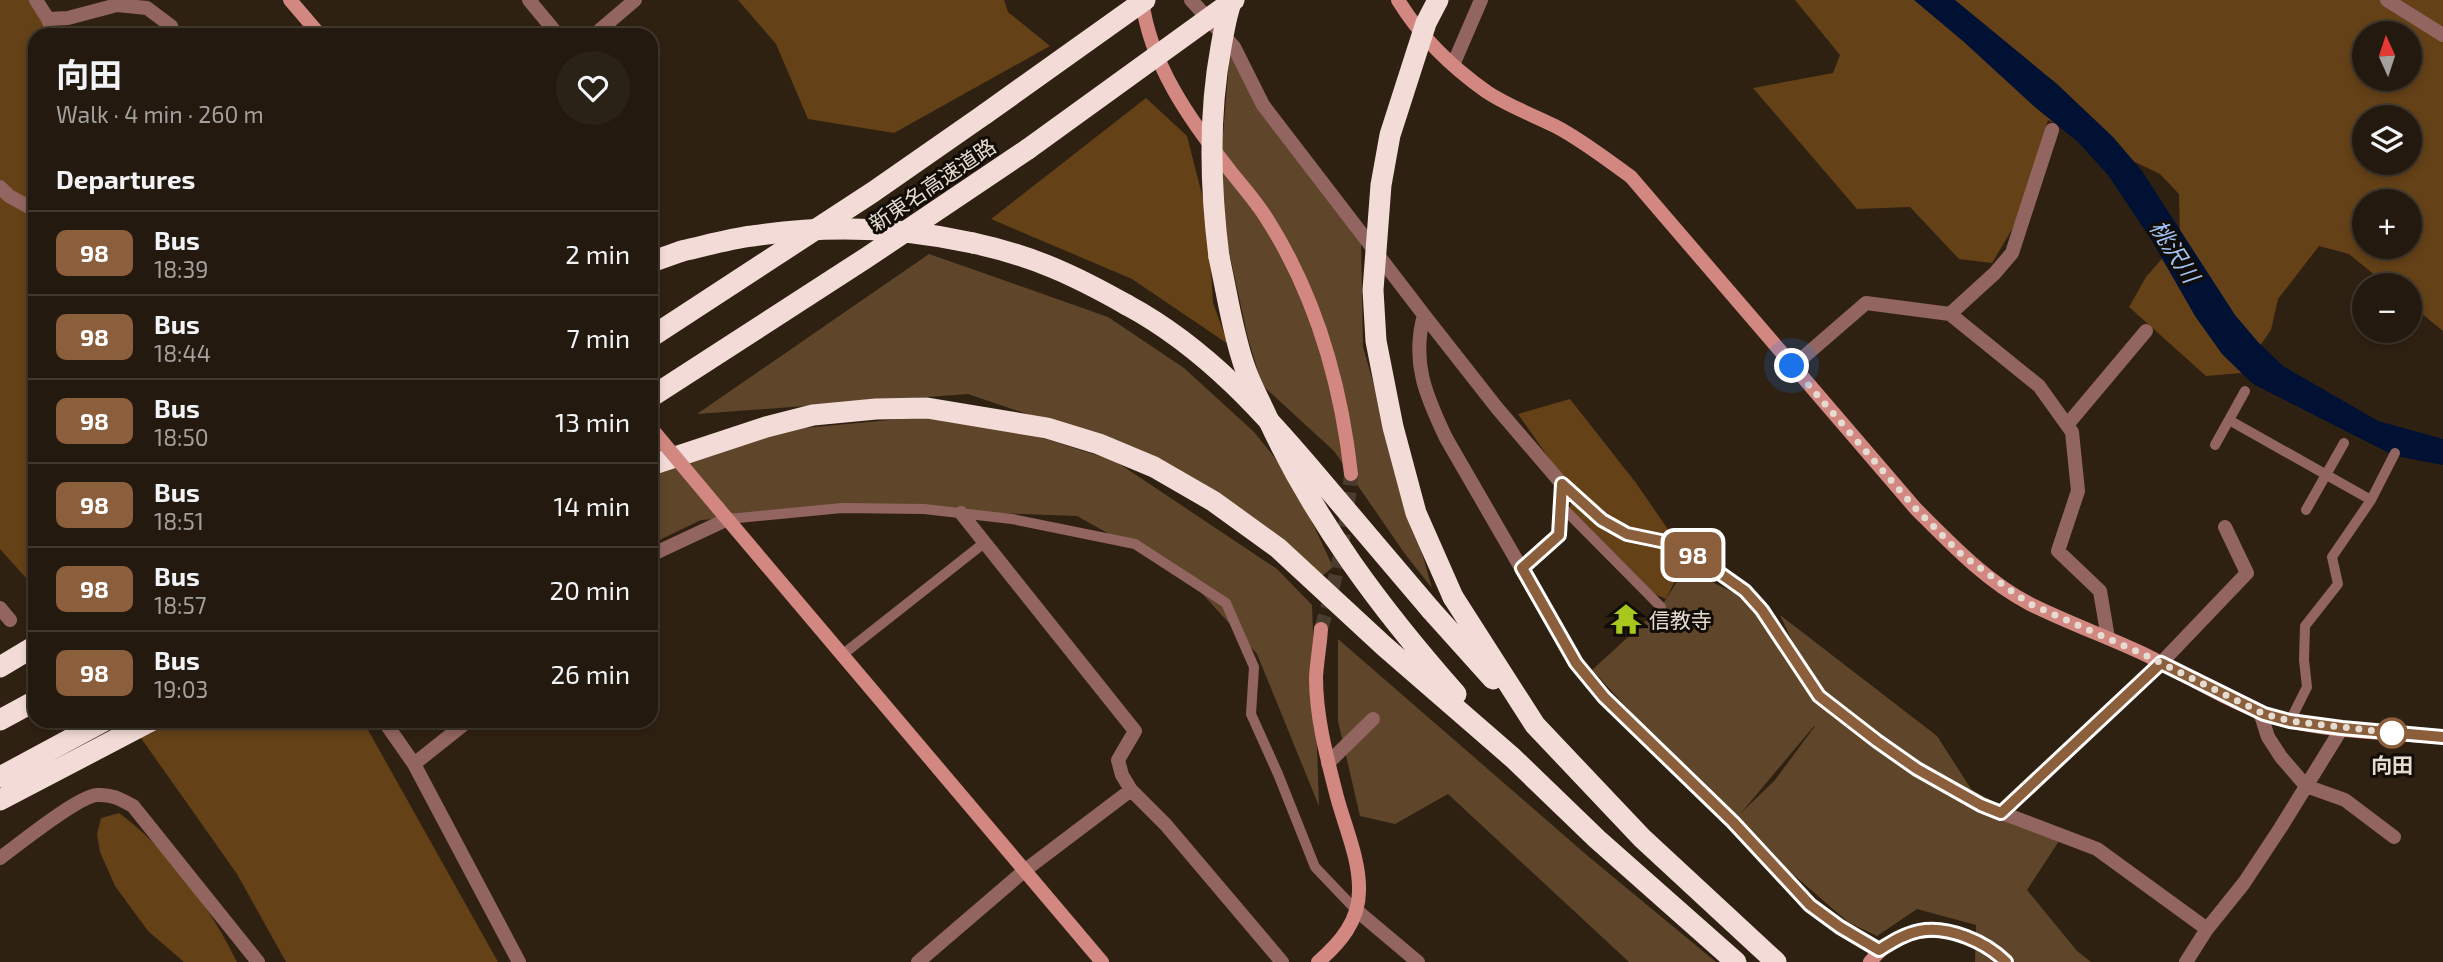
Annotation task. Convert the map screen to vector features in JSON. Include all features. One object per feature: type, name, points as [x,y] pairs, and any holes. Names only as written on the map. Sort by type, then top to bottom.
[{"type":"highway","name":"新東名高速道路","points":[[658,332],[873,192],[1143,0]]},
{"type":"highway","name":"新東名高速道路","points":[[658,392],[1028,149],[1233,0]]},
{"type":"highway","points":[[1233,0],[1219,63],[1212,115],[1212,201],[1219,257],[1244,367],[1286,457],[1312,505],[1405,636],[1513,758]]},
{"type":"highway","points":[[1438,0],[1426,23],[1390,135],[1381,185],[1373,290],[1376,341],[1393,427],[1416,513],[1453,597],[1535,725]]},
{"type":"highway","points":[[658,260],[682,251],[751,236],[816,230],[927,234],[1007,250],[1044,262],[1127,304],[1177,336],[1223,373],[1268,418],[1431,610],[1535,725],[1642,838],[1776,962]]},
{"type":"highway","points":[[658,463],[755,430],[802,418],[876,409],[927,408],[984,415],[1047,428],[1099,444],[1154,467],[1213,501],[1278,548],[1736,962]]},
{"type":"highway","points":[[0,667],[28,650]]},
{"type":"highway","points":[[0,720],[28,705]]},
{"type":"highway","points":[[0,777],[91,728]]},
{"type":"highway","points":[[0,800],[138,728]]},
{"type":"street","points":[[36,0],[51,28]]},
{"type":"street","points":[[290,0],[314,28]]},
{"type":"street","points":[[529,0],[552,28]]},
{"type":"street","points":[[602,28],[635,0]]},
{"type":"street","points":[[1143,0],[1148,35],[1172,88],[1199,129],[1266,217],[1292,261],[1318,323],[1338,393],[1351,474]]},
{"type":"street","points":[[1191,0],[1234,47],[1263,105],[1423,316],[1562,484],[1602,520],[1627,534],[1680,545],[1745,591],[1762,610],[1819,696],[1917,769],[1981,805],[2097,849],[2207,929]]},
{"type":"street","points":[[1398,0],[1406,13],[1453,65],[1490,94],[1557,127],[1630,177],[1916,509],[1961,554],[2028,603],[2161,663],[2260,712],[2290,721],[2443,737]]},
{"type":"street","points":[[1453,65],[1481,0]]},
{"type":"street","points":[[2387,0],[2443,35]]},
{"type":"street","points":[[48,19],[68,18],[117,5],[147,8],[172,28]]},
{"type":"street","points":[[1950,314],[1995,273],[2012,253],[2052,130]]},
{"type":"street","points":[[0,187],[9,196],[28,206]]},
{"type":"street","points":[[1792,366],[1866,303],[1950,314],[2039,386],[2072,432],[2078,491],[2058,551],[2100,591],[2108,639]]},
{"type":"street","points":[[1423,316],[1417,340],[1420,369],[1430,405],[1446,438],[1576,663],[1604,697],[1733,822],[1810,905],[1874,956],[1899,938],[1920,930],[1944,931],[1971,939],[1997,953],[2006,962]]},
{"type":"street","points":[[2067,425],[2146,331]]},
{"type":"street","points":[[658,436],[1102,962]]},
{"type":"street","points":[[658,551],[723,513]]},
{"type":"street","points":[[961,513],[1135,731],[1118,760],[1122,775],[1131,790],[1166,825],[1282,962]]},
{"type":"street","points":[[2161,663],[2247,573],[2225,527]]},
{"type":"street","points":[[0,608],[10,620]]},
{"type":"street","points":[[1318,962],[1346,933],[1356,910],[1360,891],[1356,864],[1328,763],[1318,713],[1316,676],[1321,629]]},
{"type":"street","points":[[2260,712],[2268,737],[2306,786],[2345,800],[2394,837]]},
{"type":"street","points":[[1328,763],[1373,719]]},
{"type":"street","points":[[389,728],[414,764],[519,962]]},
{"type":"street","points":[[414,764],[459,728]]},
{"type":"street","points":[[2186,962],[2207,929],[2244,883],[2342,728]]},
{"type":"street","points":[[918,962],[1024,871],[1131,790]]},
{"type":"street","points":[[0,858],[93,795],[115,796],[133,806],[258,962]]},
{"type":"street","points":[[1356,910],[1418,962]]},
{"type":"lane","points":[[2215,445],[2245,391]]},
{"type":"lane","points":[[2229,420],[2371,500]]},
{"type":"lane","points":[[2306,510],[2344,443]]},
{"type":"lane","points":[[2290,721],[2306,687],[2305,626],[2338,584],[2332,557],[2371,500],[2395,453]]},
{"type":"lane","points":[[1522,568],[1559,535],[1562,484]]},
{"type":"lane","points":[[1561,506],[1661,607]]},
{"type":"lane","points":[[723,513],[842,508],[924,509],[1012,519],[1135,544],[1226,603],[1254,667],[1251,715],[1315,867],[1356,910]]},
{"type":"lane","points":[[842,655],[984,543]]},
{"type":"lane","points":[[2001,813],[2161,663]]},
{"type":"shaded area","points":[[0,0],[42,0],[52,28],[28,28],[28,580],[0,549]]},
{"type":"shaded area","points":[[738,0],[1004,0],[1008,12],[1050,46],[894,133],[808,119],[776,44]]},
{"type":"shaded area","points":[[1795,0],[2443,0],[2443,331],[2422,314],[2422,273],[2372,273],[2355,259],[2422,259],[2422,189],[2352,189],[2352,256],[2319,246],[2278,299],[2271,330],[2241,373],[2206,376],[2129,307],[2146,277],[2180,238],[2179,194],[2160,174],[2048,120],[2023,211],[1992,263],[1959,259],[1910,207],[1857,209],[1753,88],[1833,73],[1840,55]]},
{"type":"shaded area","points":[[1230,51],[1361,242],[1363,347],[1432,588],[1405,554],[1334,451],[1262,385],[1248,338],[1224,229],[1222,147]]},
{"type":"shaded area","points":[[1146,98],[1187,136],[1208,218],[1213,303],[1228,344],[1132,279],[991,219]]},
{"type":"shaded area","points":[[929,254],[1108,317],[1184,368],[1254,432],[1292,479],[1333,567],[1322,576],[1065,427],[968,394],[697,414]]},
{"type":"shaded area","points":[[1570,399],[1636,483],[1687,557],[1666,599],[1643,589],[1568,512],[1574,494],[1518,414]]},
{"type":"shaded area","points":[[965,413],[1115,461],[1277,569],[1312,605],[1319,806],[1257,654],[1188,578],[1077,516],[861,508],[701,520],[658,541],[658,468],[793,429]]},
{"type":"shaded area","points":[[1685,569],[1757,604],[1822,705],[1780,615],[1937,736],[1971,789],[2059,841],[2027,890],[2077,951],[2091,962],[1975,962],[1976,925],[1917,909],[1877,936],[1848,922],[1733,822],[1592,670],[1661,607]],"holes":[[[1815,726],[1775,780],[1741,813]]]},
{"type":"shaded area","points":[[1338,639],[1589,857],[1716,962],[1629,962],[1448,794],[1395,824],[1360,816],[1338,721]]},
{"type":"shaded area","points":[[134,728],[367,728],[498,962],[286,962],[237,874]]},
{"type":"shaded area","points":[[119,813],[155,844],[187,881],[237,962],[184,962],[148,931],[115,886],[100,852],[97,834],[101,818]]},
{"type":"water","name":"桃沢川","points":[[1914,0],[1955,0],[2057,84],[2113,137],[2142,171],[2235,315],[2258,342],[2283,366],[2378,421],[2443,439],[2443,465],[2387,452],[2253,384],[2222,354],[2195,316],[2152,241],[2108,175],[2078,142]]},
{"type":"tunnel","points":[[1321,629],[1340,553],[1351,474]]},
{"type":"bus line","name":"98","points":[[2006,962],[1997,953],[1971,939],[1944,931],[1920,930],[1879,950],[1840,927],[1810,905],[1733,822],[1604,697],[1576,663],[1522,568],[1559,535],[1562,484],[1602,520],[1627,534],[1680,545],[1745,591],[1762,610],[1819,696],[1917,769],[1981,805],[2001,813],[2161,663],[2264,714],[2290,721],[2443,737]]},
{"type":"place","name":"信教寺","points":[[1626,619]]},
{"type":"place","name":"向田","points":[[2392,733]]},
{"type":"route","points":[[1792,366],[1916,509],[1961,554],[2028,603],[2145,655],[2264,714],[2290,721],[2392,733]]}]
